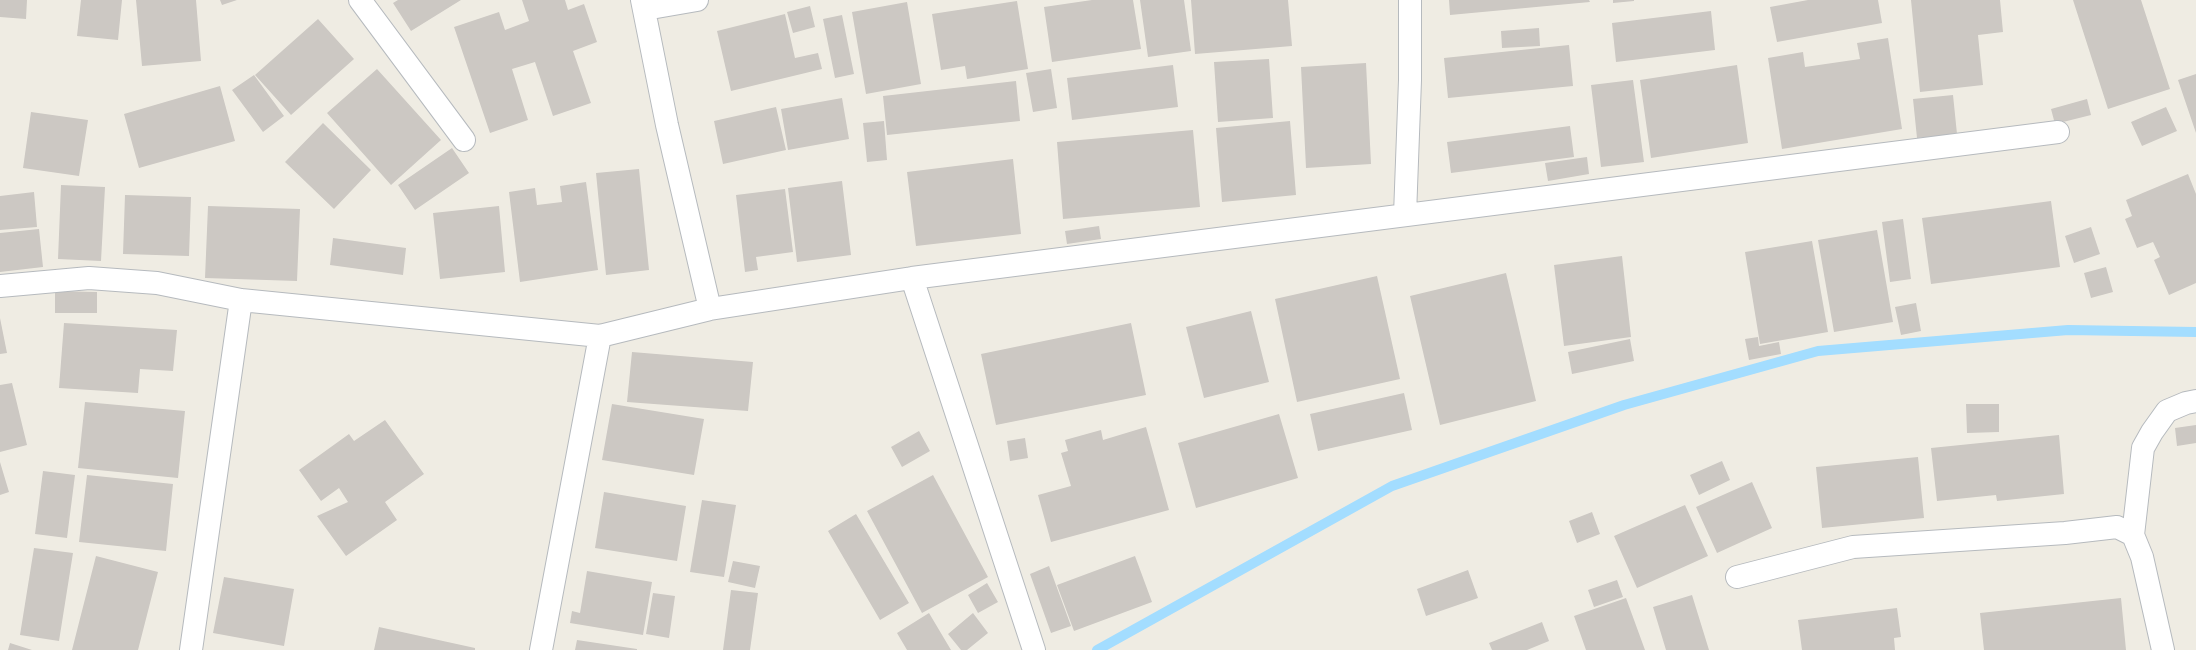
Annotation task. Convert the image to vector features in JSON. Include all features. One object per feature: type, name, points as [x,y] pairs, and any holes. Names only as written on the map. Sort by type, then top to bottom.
[{"type":"street","points":[[360,0],[464,140]]},
{"type":"street","points":[[697,0],[643,4],[667,126],[710,308]]},
{"type":"street","points":[[1405,214],[1410,80],[1410,0]]},
{"type":"street","points":[[0,286],[89,278],[158,283],[241,300],[600,336],[710,308],[912,278],[2058,132]]},
{"type":"street","points":[[912,278],[1034,650]]},
{"type":"street","points":[[191,650],[241,300]]},
{"type":"street","points":[[541,650],[600,336]]},
{"type":"street","points":[[2162,650],[2142,557],[2133,535],[2143,448],[2167,411],[2186,403],[2196,401]]},
{"type":"street","points":[[1737,577],[1853,547],[2065,533],[2117,527],[2133,535]]},
{"type":"building","points":[[0,0],[27,0],[26,19],[0,17]]},
{"type":"building","points":[[81,0],[122,0],[118,40],[77,36]]},
{"type":"building","points":[[136,0],[196,0],[201,61],[142,66]]},
{"type":"building","points":[[220,0],[237,0],[222,5]]},
{"type":"building","points":[[398,0],[461,0],[411,31],[393,3]]},
{"type":"building","points":[[522,0],[565,0],[568,10],[584,4],[597,42],[573,51],[591,103],[553,116],[535,62],[512,69],[528,120],[490,133],[454,27],[499,12],[505,30],[529,21]]},
{"type":"building","points":[[1092,0],[1133,0],[1141,49],[1052,62],[1044,7]]},
{"type":"building","points":[[1140,0],[1184,0],[1191,51],[1148,57]]},
{"type":"building","points":[[1191,0],[1288,0],[1292,46],[1195,54]]},
{"type":"building","points":[[1449,0],[1589,0],[1590,2],[1450,15]]},
{"type":"building","points":[[1613,0],[1634,0],[1634,1],[1613,3]]},
{"type":"building","points":[[1808,0],[1878,0],[1882,23],[1777,42],[1770,7]]},
{"type":"building","points":[[1911,0],[2000,0],[2003,32],[1978,35],[1983,85],[1920,92]]},
{"type":"building","points":[[2073,0],[2141,0],[2170,89],[2108,109]]},
{"type":"building","points":[[1017,1],[1028,69],[967,79],[965,66],[941,70],[932,14]]},
{"type":"building","points":[[907,2],[921,84],[866,94],[852,12]]},
{"type":"building","points":[[810,6],[815,27],[793,33],[787,12]]},
{"type":"building","points":[[1711,11],[1715,50],[1616,62],[1612,23]]},
{"type":"building","points":[[785,14],[795,58],[818,53],[822,69],[731,91],[717,31]]},
{"type":"building","points":[[842,15],[854,74],[835,78],[823,19]]},
{"type":"building","points":[[318,19],[354,59],[291,115],[255,75]]},
{"type":"building","points":[[1539,28],[1540,46],[1502,48],[1501,31]]},
{"type":"building","points":[[1888,38],[1902,129],[1782,149],[1768,58],[1803,52],[1805,67],[1860,59],[1857,43]]},
{"type":"building","points":[[1569,45],[1573,86],[1448,98],[1444,58]]},
{"type":"building","points":[[1269,59],[1273,118],[1218,122],[1214,62]]},
{"type":"building","points":[[1366,63],[1371,164],[1306,168],[1301,67]]},
{"type":"building","points":[[1173,65],[1178,107],[1072,120],[1067,78]]},
{"type":"building","points":[[1737,65],[1748,143],[1651,158],[1640,80]]},
{"type":"building","points":[[377,69],[441,140],[391,185],[327,113]]},
{"type":"building","points":[[1051,69],[1057,108],[1033,112],[1026,73]]},
{"type":"building","points":[[2196,74],[2196,133],[2178,80]]},
{"type":"building","points":[[254,75],[284,116],[263,132],[232,90]]},
{"type":"building","points":[[1633,80],[1644,162],[1601,167],[1591,85]]},
{"type":"building","points":[[1016,81],[1020,121],[887,135],[883,96]]},
{"type":"building","points":[[220,86],[235,141],[139,168],[124,114]]},
{"type":"building","points":[[1953,95],[1957,134],[1917,138],[1913,99]]},
{"type":"building","points":[[842,98],[849,139],[788,150],[781,109]]},
{"type":"building","points":[[2087,99],[2091,115],[2055,124],[2051,109]]},
{"type":"building","points":[[776,107],[786,150],[723,164],[714,121]]},
{"type":"building","points":[[2166,107],[2177,131],[2142,146],[2131,122]]},
{"type":"building","points":[[31,112],[88,120],[79,176],[23,168]]},
{"type":"building","points":[[884,121],[887,160],[867,162],[863,123]]},
{"type":"building","points":[[1290,121],[1296,195],[1222,202],[1216,128]]},
{"type":"building","points":[[323,123],[371,170],[334,209],[285,162]]},
{"type":"building","points":[[1570,126],[1574,157],[1451,173],[1447,142]]},
{"type":"building","points":[[1193,130],[1200,207],[1063,219],[1057,142]]},
{"type":"building","points":[[452,148],[469,173],[415,210],[398,185]]},
{"type":"building","points":[[1587,157],[1589,174],[1548,181],[1545,163]]},
{"type":"building","points":[[1013,159],[1021,234],[916,246],[907,172]]},
{"type":"building","points":[[639,169],[649,270],[606,275],[596,173]]},
{"type":"building","points":[[2188,174],[2196,194],[2196,283],[2169,295],[2154,260],[2160,257],[2153,242],[2137,248],[2125,219],[2132,216],[2126,200]]},
{"type":"building","points":[[842,181],[851,255],[797,262],[788,188]]},
{"type":"building","points":[[586,182],[598,270],[520,282],[509,192],[535,188],[537,205],[562,202],[560,186]]},
{"type":"building","points":[[61,185],[105,187],[101,261],[58,259]]},
{"type":"building","points":[[785,189],[793,252],[756,257],[758,270],[745,272],[736,195]]},
{"type":"building","points":[[34,192],[37,227],[0,230],[0,196]]},
{"type":"building","points":[[125,195],[191,197],[189,256],[123,254]]},
{"type":"building","points":[[2051,201],[2060,267],[1931,284],[1922,218]]},
{"type":"building","points":[[208,206],[300,209],[297,281],[205,278]]},
{"type":"building","points":[[499,206],[505,272],[440,279],[433,213]]},
{"type":"building","points":[[1903,219],[1911,279],[1890,282],[1882,222]]},
{"type":"building","points":[[1099,226],[1101,239],[1067,244],[1065,231]]},
{"type":"building","points":[[2091,227],[2100,254],[2074,263],[2065,236]]},
{"type":"building","points":[[39,229],[43,267],[0,272],[0,233]]},
{"type":"building","points":[[1877,230],[1893,322],[1834,332],[1818,240]]},
{"type":"building","points":[[333,238],[406,248],[403,275],[330,265]]},
{"type":"building","points":[[1812,241],[1828,332],[1760,344],[1745,252]]},
{"type":"building","points":[[1622,256],[1631,337],[1564,346],[1554,265]]},
{"type":"building","points":[[2106,267],[2113,292],[2091,298],[2084,273]]},
{"type":"building","points":[[1506,273],[1536,401],[1440,425],[1410,296]]},
{"type":"building","points":[[1377,276],[1400,379],[1297,402],[1275,299]]},
{"type":"building","points":[[55,291],[97,292],[97,313],[55,313]]},
{"type":"building","points":[[1916,303],[1921,331],[1901,335],[1895,307]]},
{"type":"building","points":[[1251,311],[1269,382],[1204,398],[1186,327]]},
{"type":"building","points":[[0,318],[7,353],[0,354]]},
{"type":"building","points":[[64,323],[177,330],[173,371],[140,369],[138,393],[59,388]]},
{"type":"building","points":[[1131,323],[1146,395],[996,425],[981,354]]},
{"type":"building","points":[[1758,337],[1759,346],[1779,342],[1781,354],[1749,360],[1745,339]]},
{"type":"building","points":[[1630,339],[1634,361],[1572,374],[1568,352]]},
{"type":"building","points":[[632,352],[753,362],[748,411],[627,402]]},
{"type":"building","points":[[12,383],[27,445],[0,452],[0,385]]},
{"type":"building","points":[[1404,393],[1412,430],[1318,451],[1310,414]]},
{"type":"building","points":[[85,402],[185,411],[178,478],[78,468]]},
{"type":"building","points":[[612,404],[704,419],[694,475],[602,460]]},
{"type":"building","points":[[1966,404],[1999,404],[1999,432],[1967,433]]},
{"type":"building","points":[[1279,414],[1298,478],[1196,508],[1178,443]]},
{"type":"building","points":[[385,420],[424,474],[385,502],[397,520],[346,556],[317,516],[348,502],[339,488],[321,501],[299,470],[349,434],[354,441]]},
{"type":"building","points":[[2196,425],[2196,443],[2177,446],[2175,428]]},
{"type":"building","points":[[1146,427],[1169,510],[1051,542],[1038,495],[1071,486],[1061,453],[1068,451],[1065,440],[1101,430],[1103,440]]},
{"type":"building","points":[[919,431],[930,451],[902,467],[891,447]]},
{"type":"building","points":[[2059,435],[2064,494],[1997,501],[1996,495],[1937,501],[1931,448]]},
{"type":"building","points":[[1025,438],[1028,458],[1010,461],[1007,441]]},
{"type":"building","points":[[1918,457],[1924,518],[1822,528],[1816,467]]},
{"type":"building","points":[[1722,461],[1730,480],[1699,495],[1690,475]]},
{"type":"building","points":[[0,462],[9,492],[0,495]]},
{"type":"building","points":[[43,471],[75,475],[67,538],[35,534]]},
{"type":"building","points":[[87,475],[173,484],[166,551],[79,542]]},
{"type":"building","points":[[933,475],[988,577],[922,613],[867,511]]},
{"type":"building","points":[[1752,482],[1772,528],[1717,553],[1696,507]]},
{"type":"building","points":[[604,492],[686,506],[677,561],[595,548]]},
{"type":"building","points":[[702,500],[736,505],[724,577],[690,572]]},
{"type":"building","points":[[1685,505],[1708,556],[1637,588],[1614,536]]},
{"type":"building","points":[[1592,512],[1600,534],[1577,543],[1569,521]]},
{"type":"building","points":[[856,514],[909,603],[880,620],[828,531]]},
{"type":"building","points":[[34,548],[73,553],[59,641],[20,635]]},
{"type":"building","points":[[96,556],[158,572],[138,650],[72,650]]},
{"type":"building","points":[[1135,556],[1152,602],[1074,631],[1057,585]]},
{"type":"building","points":[[733,561],[760,566],[755,588],[728,582]]},
{"type":"building","points":[[1049,566],[1071,626],[1051,633],[1030,574]]},
{"type":"building","points":[[1468,570],[1478,598],[1426,616],[1417,589]]},
{"type":"building","points":[[587,571],[652,582],[643,635],[570,623],[572,611],[580,613]]},
{"type":"building","points":[[224,577],[294,589],[284,646],[213,633]]},
{"type":"building","points":[[1617,580],[1623,597],[1594,607],[1588,590]]},
{"type":"building","points":[[987,583],[998,602],[978,613],[968,595]]},
{"type":"building","points":[[731,590],[758,593],[750,650],[723,650]]},
{"type":"building","points":[[653,593],[675,596],[669,638],[646,634]]},
{"type":"building","points":[[1692,595],[1709,650],[1666,650],[1653,607]]},
{"type":"building","points":[[1626,598],[1645,650],[1586,650],[1574,616]]},
{"type":"building","points":[[2121,598],[2126,650],[1984,650],[1980,613]]},
{"type":"building","points":[[1897,608],[1901,637],[1894,638],[1895,650],[1802,650],[1798,620]]},
{"type":"building","points":[[929,613],[951,650],[907,650],[897,633]]},
{"type":"building","points":[[973,613],[988,633],[967,650],[961,650],[948,634]]},
{"type":"building","points":[[1542,622],[1549,641],[1527,650],[1492,650],[1489,643]]},
{"type":"building","points":[[379,627],[475,648],[475,650],[374,650]]},
{"type":"building","points":[[577,640],[637,649],[637,650],[575,650]]},
{"type":"building","points":[[10,643],[32,650],[8,650]]},
{"type":"waterway","points":[[1097,650],[1392,486],[1624,405],[1818,351],[2068,330],[2196,332]]}]
